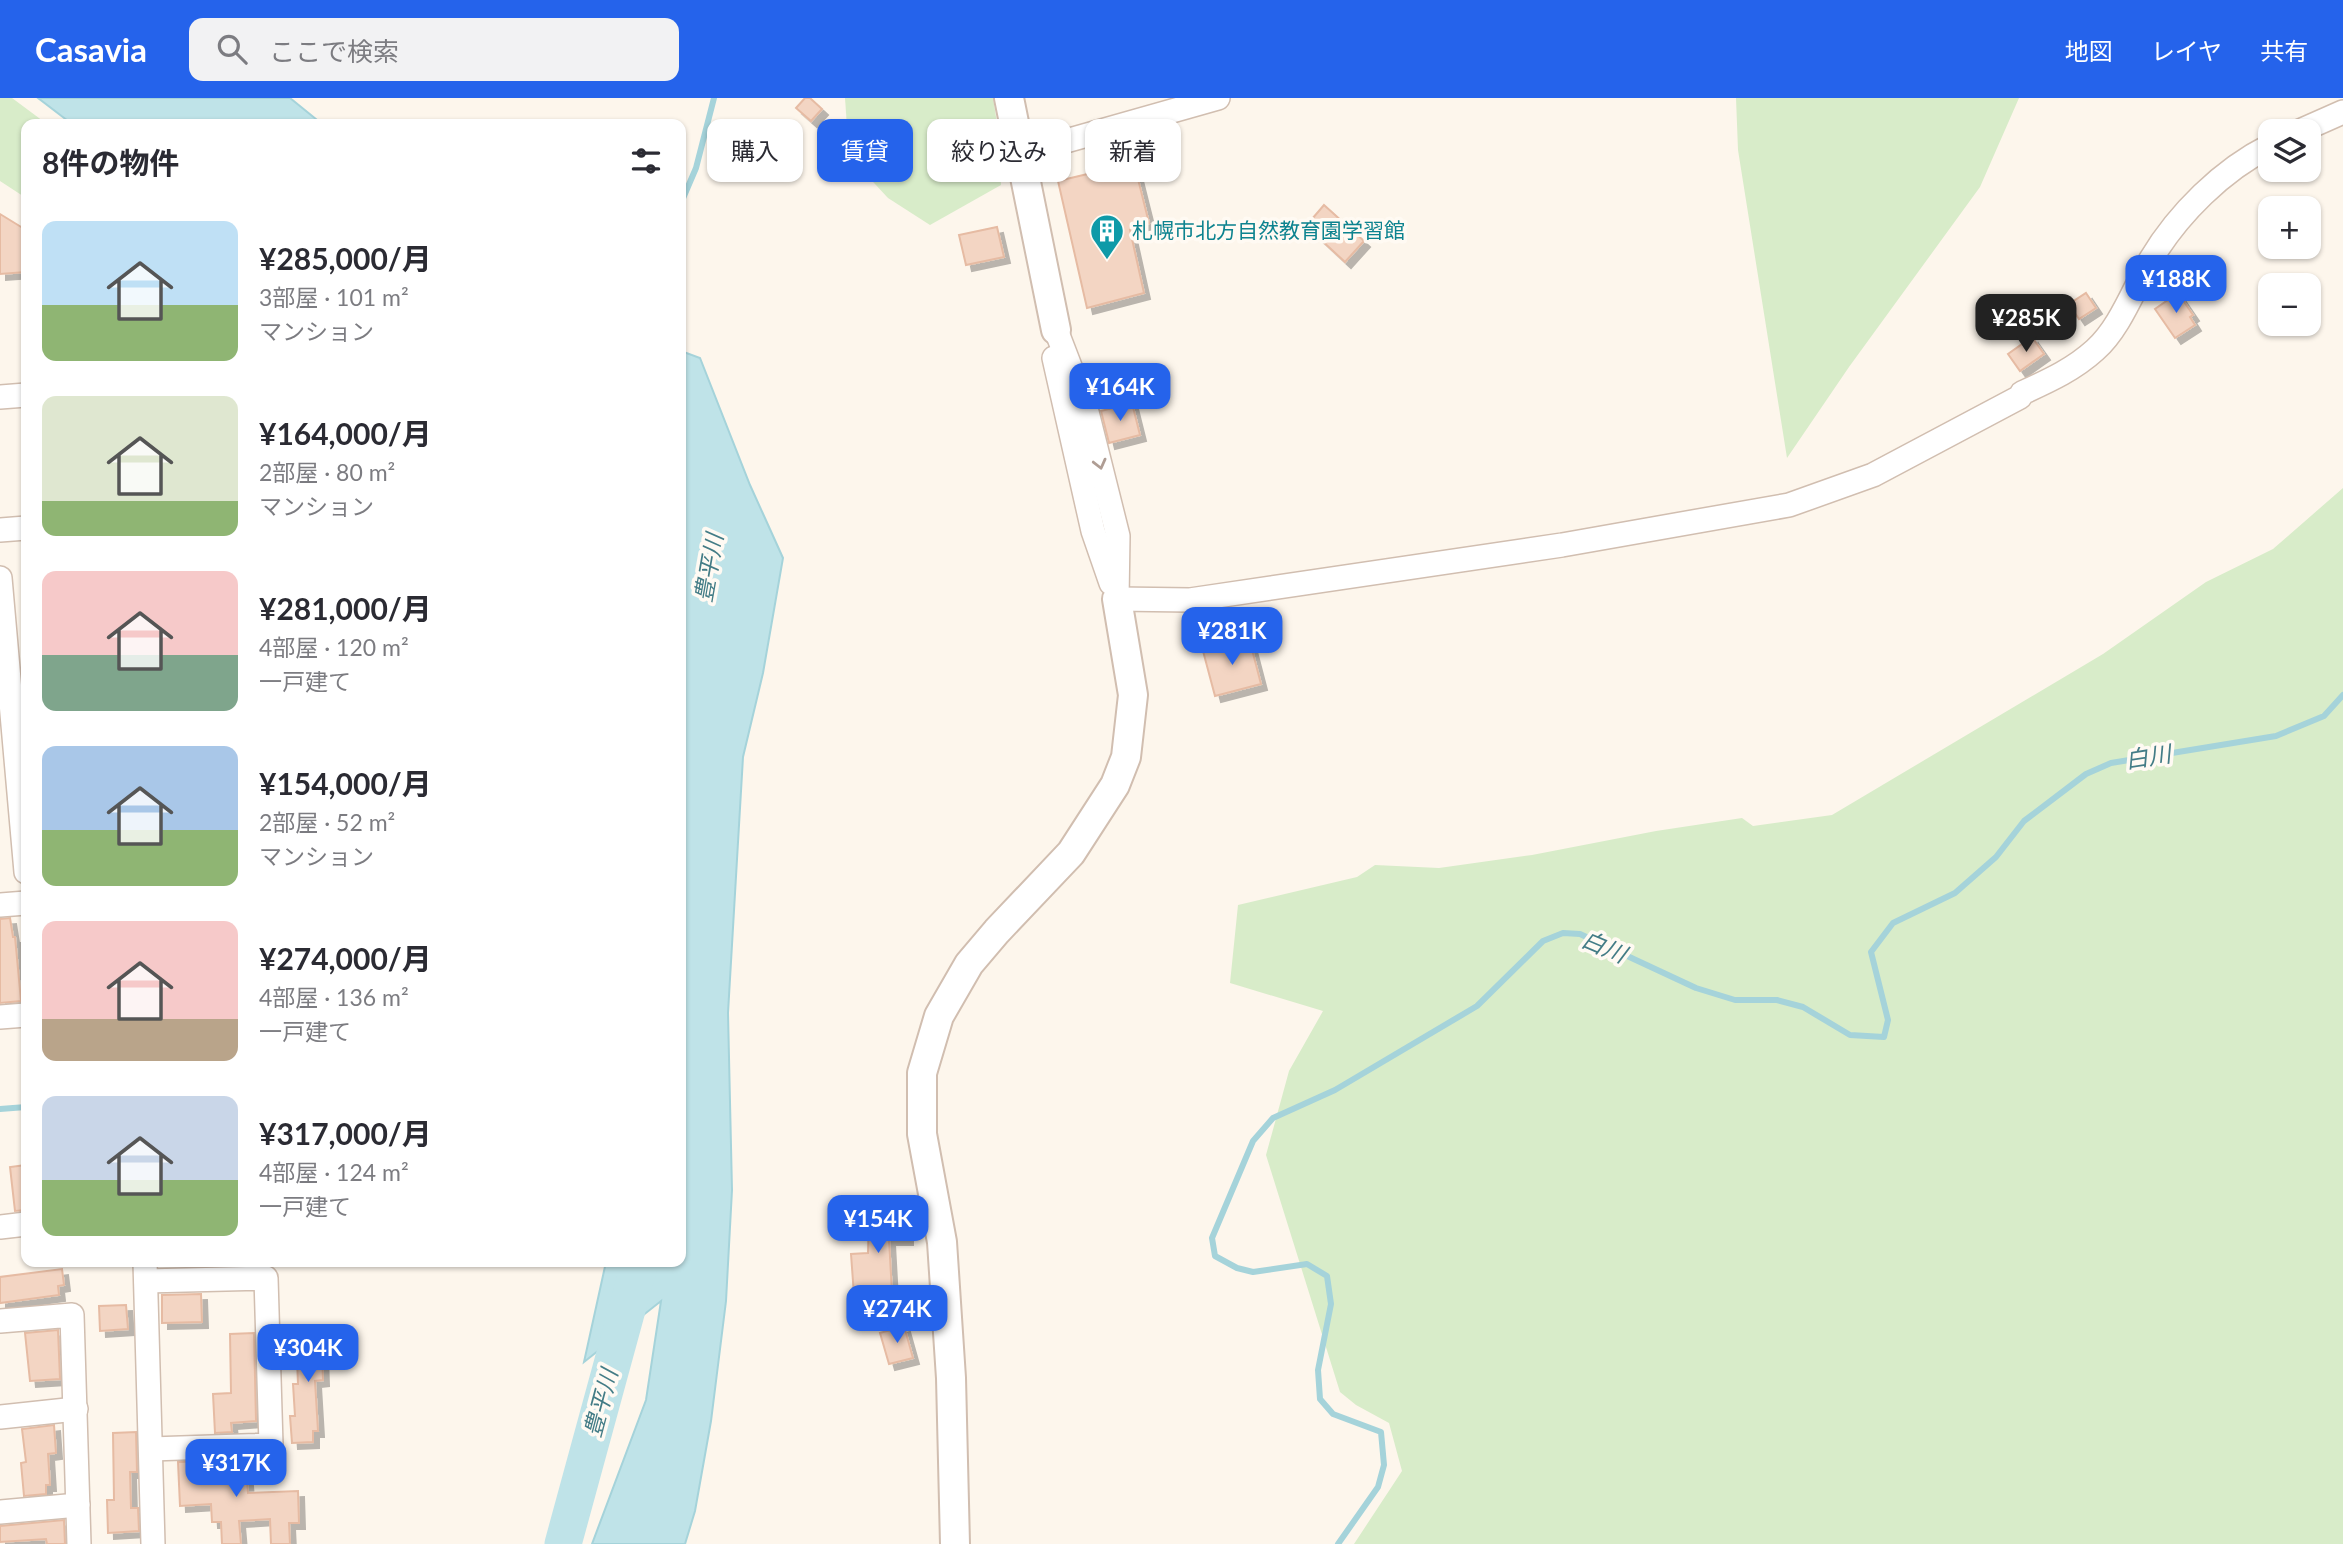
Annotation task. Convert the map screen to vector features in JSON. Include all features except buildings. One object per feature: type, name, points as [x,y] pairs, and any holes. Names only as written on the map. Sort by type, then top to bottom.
[{"type":"street","points":[[1009,98],[1013,119]]},
{"type":"street","points":[[1071,140],[1218,98]]},
{"type":"street","points":[[2321,122],[2343,112]]},
{"type":"street","points":[[1117,599],[1190,600],[1562,545],[1789,505],[1872,475],[2020,397],[2022,393],[2065,374],[2097,348],[2122,313],[2152,257],[2184,215],[2207,191],[2258,152]]},
{"type":"street","points":[[955,1544],[951,1378],[942,1242],[922,1135],[922,1073],[939,1016],[969,964],[997,930],[1071,853],[1115,785],[1126,757],[1133,695],[1117,599],[1118,536],[1086,408],[1056,330],[1026,182]]},
{"type":"street","points":[[0,397],[21,395]]},
{"type":"street","points":[[0,530],[21,528]]},
{"type":"street","points":[[0,578],[11,656],[15,782],[21,831]]},
{"type":"street","points":[[0,905],[21,903]]},
{"type":"street","points":[[0,1017],[21,1015]]},
{"type":"street","points":[[0,1227],[21,1225]]},
{"type":"street","points":[[151,1449],[271,1445],[266,1278],[146,1272],[153,1544]]},
{"type":"street","points":[[0,1321],[72,1315],[79,1544]]},
{"type":"street","points":[[0,1417],[76,1409]]},
{"type":"street","points":[[0,1512],[78,1505]]},
{"type":"green space","points":[[0,98],[12,98],[40,119],[21,119],[21,195],[0,181]]},
{"type":"green space","points":[[845,98],[993,98],[996,119],[927,119],[927,182],[1001,182],[1001,185],[930,225],[888,198],[873,182],[913,182],[913,119],[846,119]]},
{"type":"green space","points":[[1736,98],[2019,98],[1980,187],[1849,367],[1787,458],[1738,150]]},
{"type":"green space","points":[[2343,488],[2343,1544],[1354,1544],[1402,1471],[1389,1423],[1356,1405],[1340,1392],[1266,1155],[1289,1071],[1323,1011],[1230,983],[1238,905],[1357,877],[1375,865],[1439,868],[1532,855],[1656,831],[1742,818],[1753,826],[1832,815],[2103,654],[2206,582],[2273,549]]},
{"type":"water","points":[[38,98],[290,98],[316,119],[65,119]]},
{"type":"water","points":[[686,353],[700,358],[750,485],[783,558],[763,673],[743,757],[728,1013],[732,1190],[726,1301],[711,1421],[695,1511],[685,1544],[592,1544],[646,1400],[661,1301],[584,1362],[605,1267],[686,1267]]},
{"type":"waterway","points":[[686,191],[696,168],[714,98]]},
{"type":"waterway","name":"白川","points":[[1338,1544],[1378,1487],[1384,1465],[1381,1432],[1333,1414],[1320,1399],[1318,1370],[1331,1304],[1327,1276],[1307,1264],[1253,1272],[1237,1268],[1215,1256],[1212,1238],[1253,1141],[1273,1118],[1335,1090],[1477,1006],[1543,941],[1563,933],[1580,934],[1696,988],[1735,1000],[1777,1000],[1803,1007],[1850,1035],[1884,1037],[1888,1020],[1871,952],[1893,923],[1955,893],[1996,857],[2024,821],[2086,774],[2111,763],[2276,736],[2324,716],[2343,695]]},
{"type":"waterway","points":[[0,1109],[21,1107]]},
{"type":"waterway","name":"豊平川","points":[[563,1544],[639,1267]]},
{"type":"place","name":"札幌市北方自然教育園学習館","points":[[1107,261]]}]
